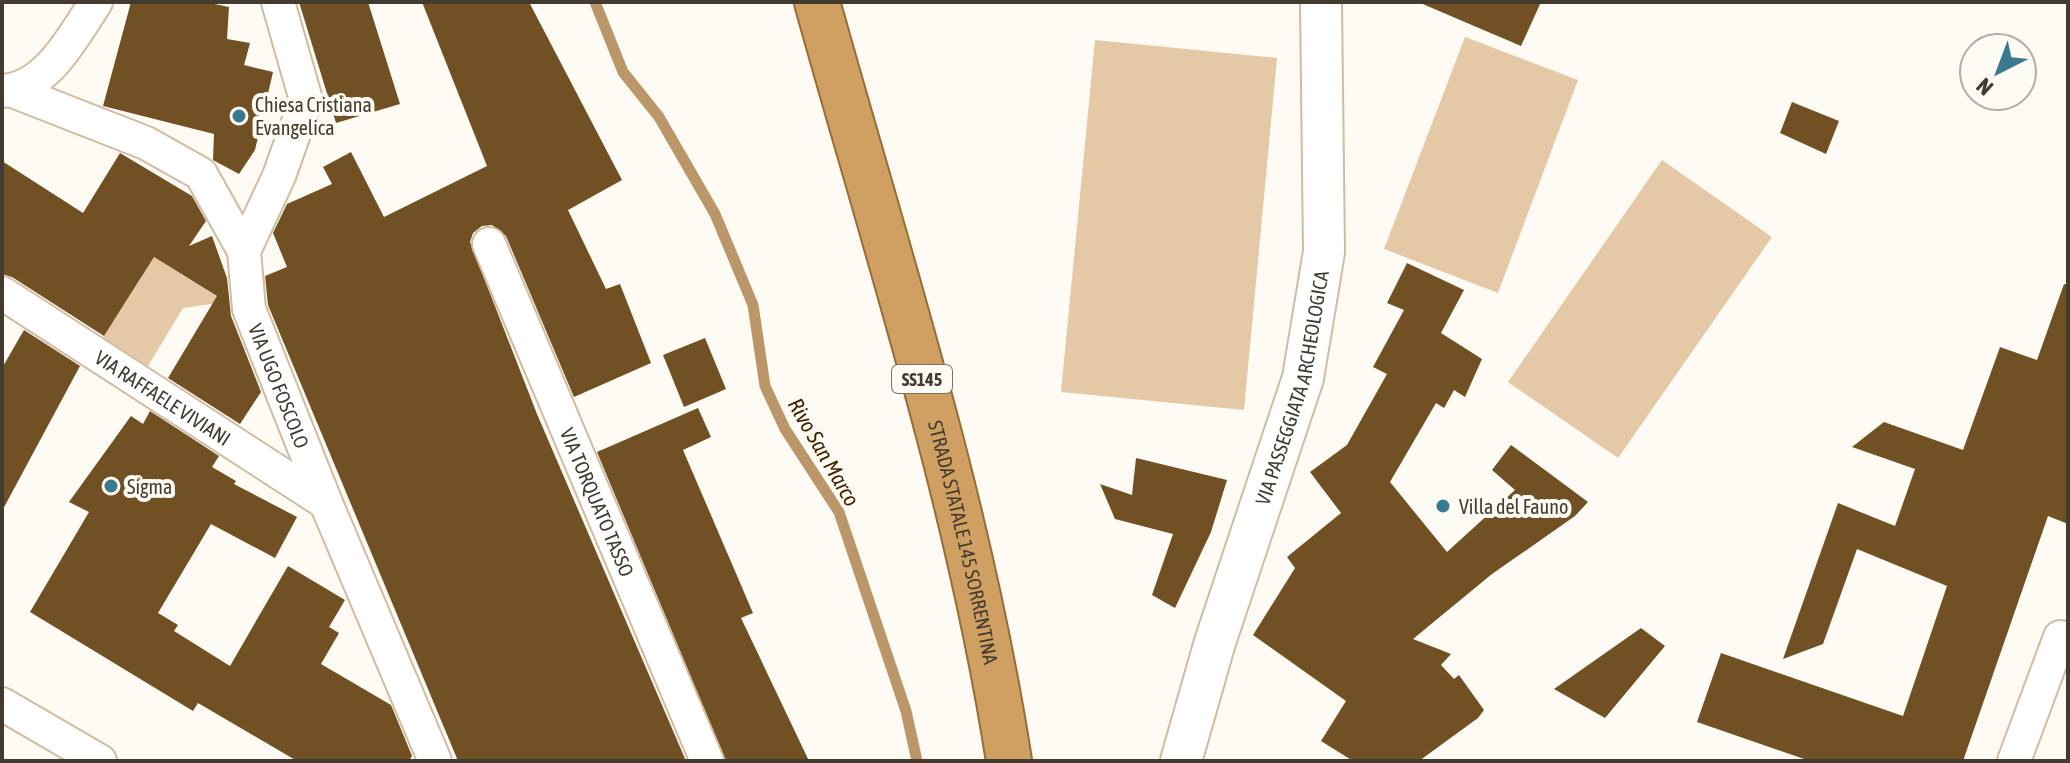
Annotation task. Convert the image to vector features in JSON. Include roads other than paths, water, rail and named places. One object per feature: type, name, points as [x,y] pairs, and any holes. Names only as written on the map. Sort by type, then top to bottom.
[{"type":"highway","name":"STRADA STATALE 145 SORRENTINA","points":[[817,2],[962,524],[995,666],[1009,761]]},
{"type":"street","points":[[8,91],[52,66],[96,2]]},
{"type":"street","name":"VIA UGO FOSCOLO","points":[[278,2],[306,100],[279,176],[244,251],[249,309],[326,503],[435,761]]},
{"type":"street","name":"VIA PASSEGGIATA ARCHEOLOGICA","points":[[1181,761],[1215,642],[1303,378],[1324,252],[1321,2]]},
{"type":"street","points":[[8,91],[146,143],[201,174],[244,251]]},
{"type":"street","name":"VIA TORQUATO TASSO","points":[[489,244],[707,761]]},
{"type":"street","name":"VIA RAFFAELE VIVIANI","points":[[2,293],[326,503]]},
{"type":"street","points":[[2014,761],[2060,637]]},
{"type":"street","points":[[2,704],[100,761]]},
{"type":"waterway","name":"Rivo San Marco","points":[[595,2],[623,72],[659,117],[715,214],[753,305],[765,386],[785,429],[839,512],[906,711],[917,761]]},
{"type":"place","name":"Chiesa Cristiana Evangelica","points":[[239,116]]},
{"type":"place","name":"Sigma","points":[[111,486]]},
{"type":"place","name":"Villa del Fauno","points":[[1443,506]]}]
